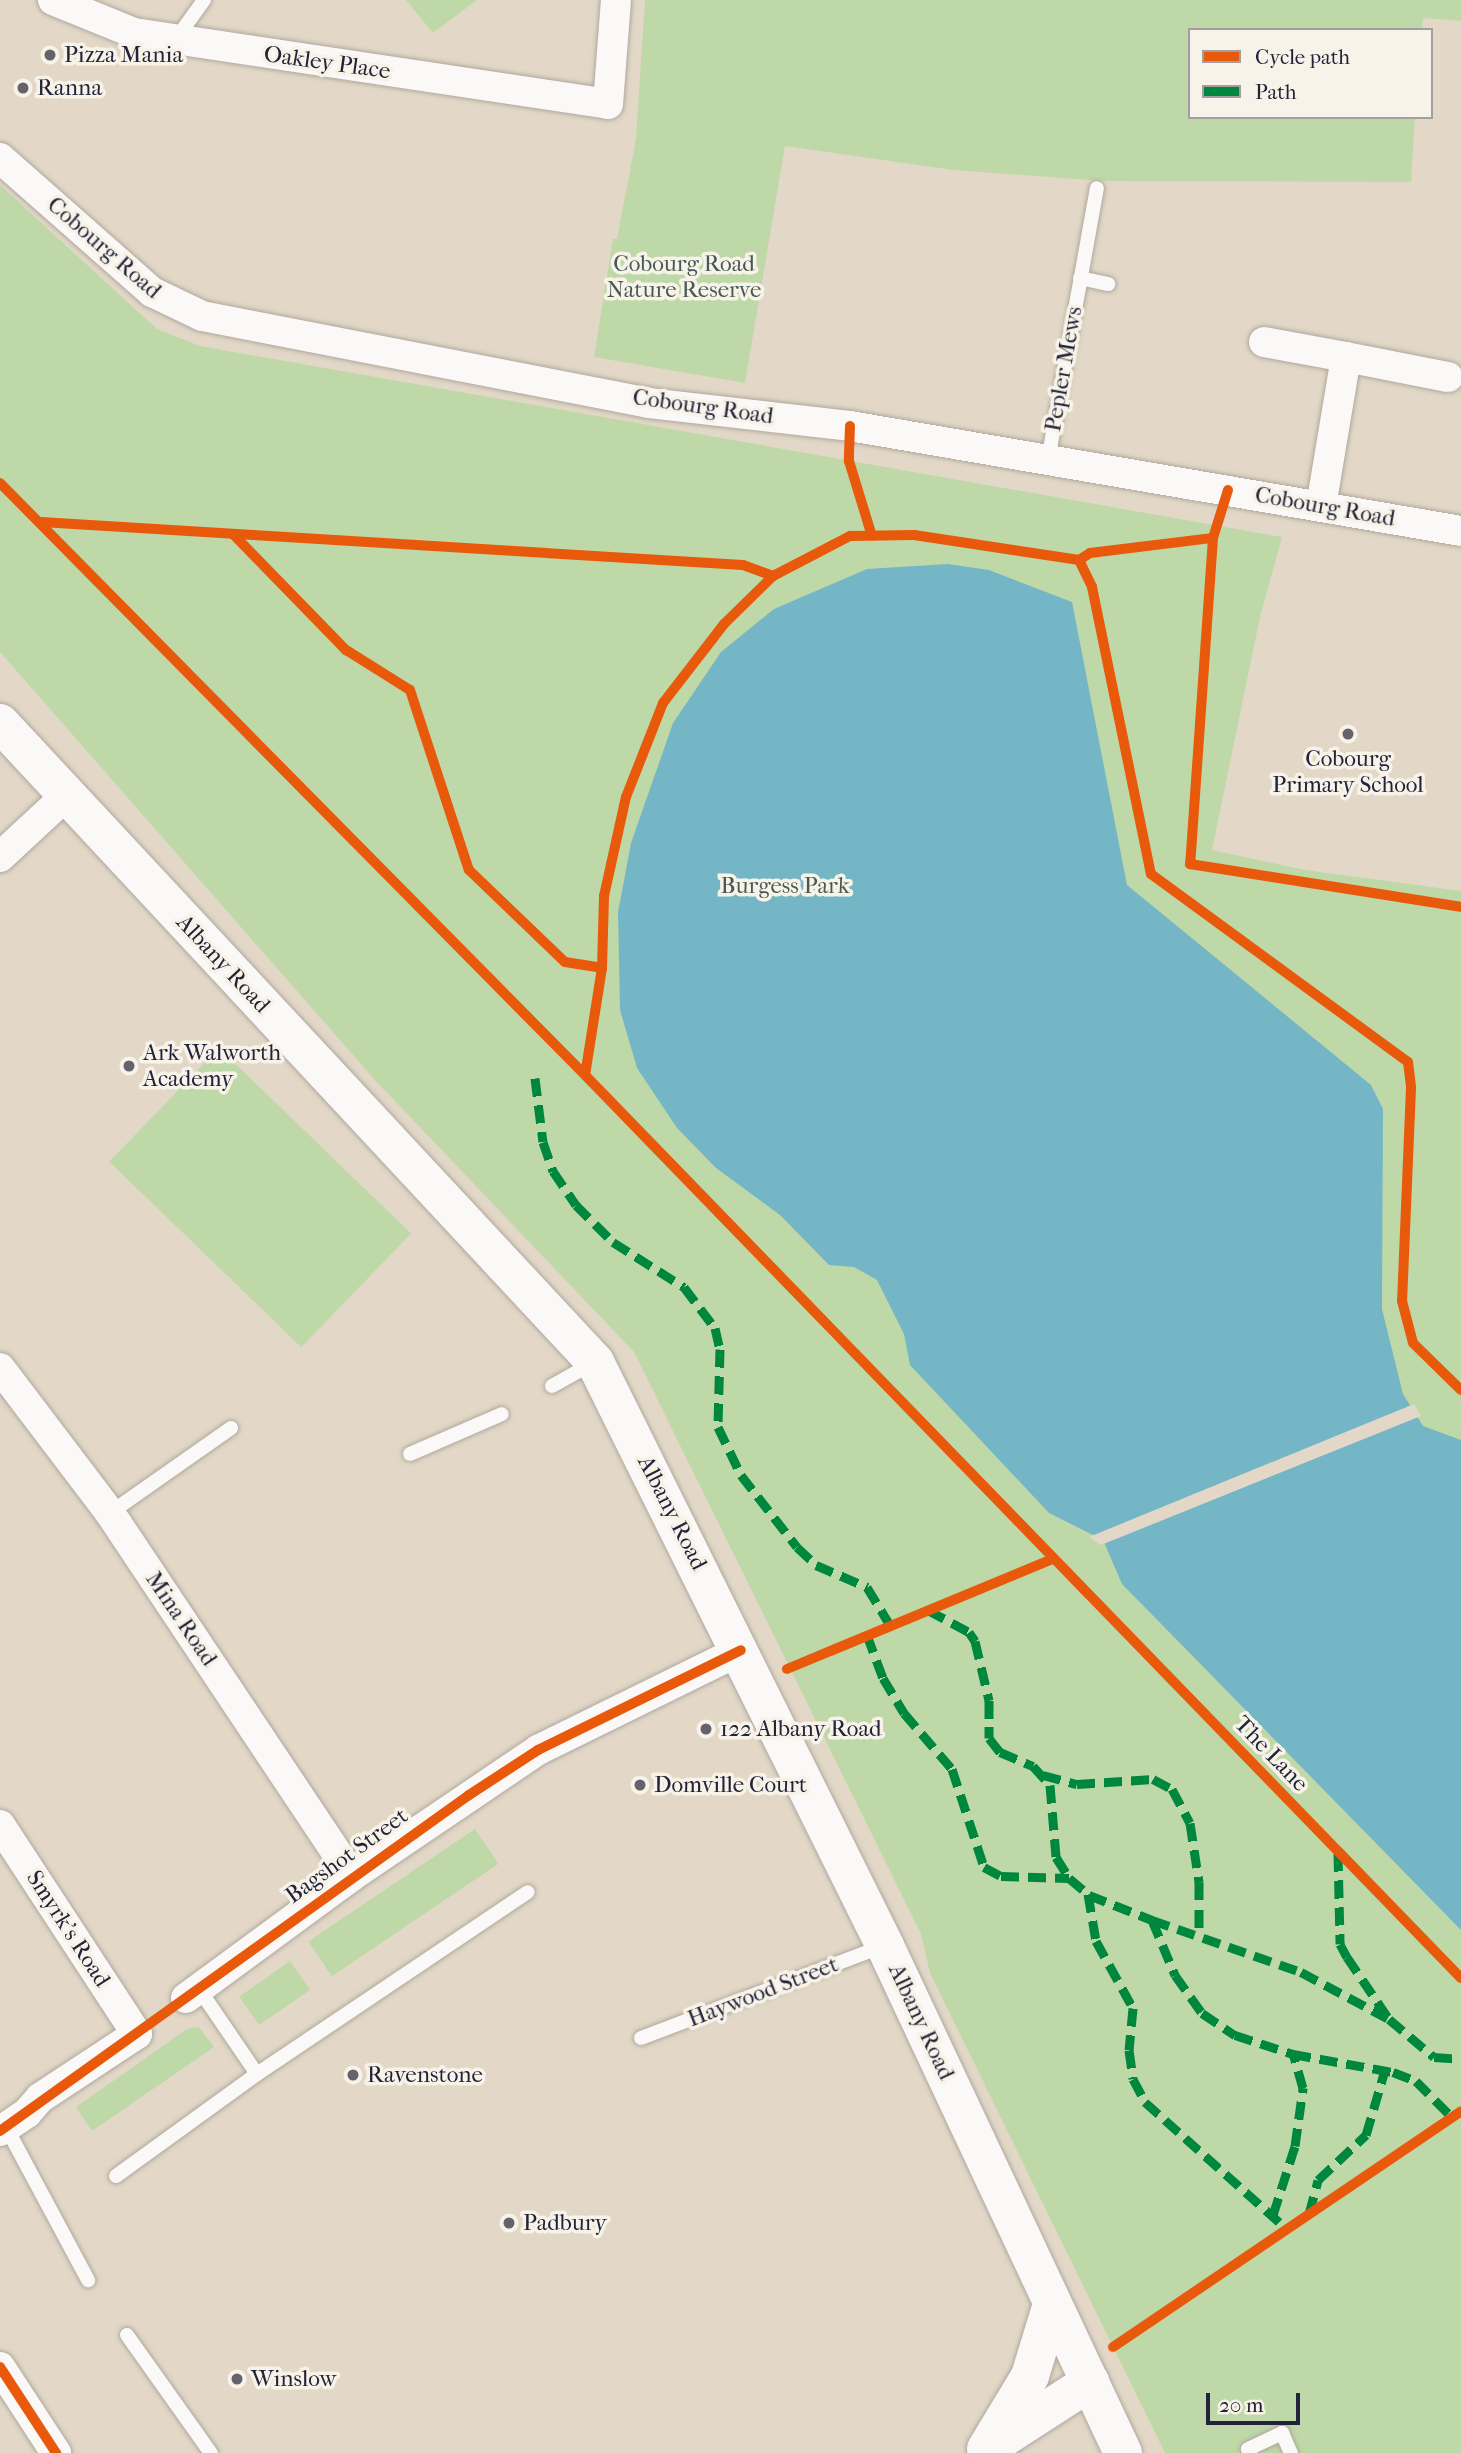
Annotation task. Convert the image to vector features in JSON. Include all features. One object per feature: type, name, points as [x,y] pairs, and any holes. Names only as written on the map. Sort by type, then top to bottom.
[{"type":"main road","name":"Albany Road","points":[[0,723],[595,1362],[741,1650],[885,1946],[1123,2453]]},
{"type":"main road","points":[[990,2452],[1030,2376],[1052,2304]]},
{"type":"main road","points":[[990,2452],[1090,2382]]},
{"type":"street","name":"Oakley Place","points":[[52,0],[98,21],[175,40],[608,104],[616,0]]},
{"type":"street","name":"Cobourg Road","points":[[0,158],[152,292],[201,316],[649,402],[850,426],[1461,531]]},
{"type":"street","points":[[1264,342],[1448,377]]},
{"type":"street","points":[[1321,506],[1346,357]]},
{"type":"street","points":[[0,857],[68,794]]},
{"type":"street","name":"Mina Road","points":[[0,1368],[110,1513],[352,1876]]},
{"type":"street","name":"Bagshot Street","points":[[192,1993],[352,1876],[538,1750],[741,1650]]},
{"type":"street","name":"Smyrk's Road","points":[[0,1825],[137,2034],[2,2125]]},
{"type":"street","points":[[0,2367],[56,2453]]},
{"type":"lane","points":[[175,40],[204,0]]},
{"type":"lane","name":"Pepler Mews","points":[[1048,460],[1097,188]]},
{"type":"lane","name":"Pepler Mews","points":[[1080,278],[1108,284]]},
{"type":"lane","points":[[552,1386],[595,1362]]},
{"type":"lane","points":[[410,1454],[502,1413]]},
{"type":"lane","points":[[110,1513],[231,1428]]},
{"type":"lane","points":[[116,2176],[257,2074],[528,1892]]},
{"type":"lane","name":"Haywood Street","points":[[641,2038],[885,1946]]},
{"type":"lane","name":"Bagshot Street","points":[[192,1993],[257,2074]]},
{"type":"lane","points":[[2,2125],[88,2280]]},
{"type":"lane","points":[[127,2334],[211,2453]]},
{"type":"lane","points":[[1250,2453],[1248,2449],[1282,2433],[1292,2453]]},
{"type":"green space","points":[[406,0],[477,0],[433,33]]},
{"type":"green space","name":"Cobourg Road Nature Reserve","points":[[645,0],[1461,0],[1461,21],[1423,18],[1422,28],[1188,28],[1188,119],[1415,119],[1411,182],[1103,181],[953,170],[785,146],[745,383],[594,357],[613,239],[617,239],[636,139]]},
{"type":"green space","name":"Burgess Park","points":[[0,185],[157,329],[200,346],[1282,537],[1260,617],[1212,850],[1305,870],[1461,891],[1461,2453],[1165,2453],[930,1973],[921,1934],[634,1352],[375,1080],[0,652]]},
{"type":"green space","points":[[219,1048],[411,1233],[301,1347],[109,1162]]},
{"type":"green space","points":[[475,1829],[498,1864],[332,1976],[308,1941]]},
{"type":"green space","points":[[290,1961],[310,1990],[259,2025],[239,1997]]},
{"type":"green space","points":[[199,2027],[214,2047],[92,2131],[76,2107],[187,2029]]},
{"type":"water","points":[[948,564],[989,570],[1072,602],[1127,885],[1371,1085],[1383,1109],[1382,1309],[1403,1394],[1423,1426],[1461,1440],[1461,1930],[1122,1584],[1103,1540],[1049,1513],[910,1365],[904,1334],[877,1280],[854,1267],[829,1265],[780,1215],[716,1168],[677,1128],[637,1068],[620,1010],[618,912],[631,843],[673,723],[721,652],[774,609],[867,569]]},
{"type":"pier","points":[[1414,1404],[1421,1416],[1101,1545],[1089,1537]]},
{"type":"marked path","points":[[535,1078],[543,1142],[553,1171],[576,1205],[613,1242],[684,1287],[715,1328],[720,1349],[718,1427],[741,1475],[797,1547],[816,1565],[867,1587],[890,1625]]},
{"type":"marked path","points":[[928,1610],[969,1632],[975,1641],[989,1700],[989,1738],[1000,1752],[1033,1766],[1050,1785],[1056,1857],[1069,1878],[1089,1895],[1152,1920],[1175,1975],[1202,2013],[1235,2035],[1293,2054],[1393,2072],[1416,2081],[1452,2117]]},
{"type":"marked path","points":[[867,1635],[883,1678],[904,1713],[952,1769],[984,1867],[1001,1876],[1069,1878]]},
{"type":"marked path","points":[[1043,1775],[1077,1784],[1153,1779],[1172,1789],[1190,1823],[1199,1882],[1199,1935]]},
{"type":"marked path","points":[[1338,1853],[1340,1944],[1347,1957],[1389,2019],[1434,2057],[1461,2059]]},
{"type":"marked path","points":[[1088,1894],[1096,1941],[1133,2008],[1129,2050],[1133,2079],[1145,2102],[1287,2229]]},
{"type":"marked path","points":[[1152,1920],[1301,1972],[1387,2018]]},
{"type":"marked path","points":[[1273,2215],[1295,2146],[1303,2088],[1293,2054]]},
{"type":"marked path","points":[[1309,2214],[1318,2180],[1366,2135],[1385,2070]]},
{"type":"cycle path","points":[[850,426],[849,461],[872,536]]},
{"type":"cycle path","name":"The Lane","points":[[0,483],[585,1075],[1461,1978]]},
{"type":"cycle path","points":[[1228,490],[1213,538],[1190,864],[1461,907]]},
{"type":"cycle path","points":[[41,522],[743,565],[773,576]]},
{"type":"cycle path","points":[[234,535],[346,650],[410,690],[469,870],[565,962],[602,968],[585,1075]]},
{"type":"cycle path","points":[[602,968],[604,896],[626,797],[663,703],[724,624],[773,576],[850,536],[914,535],[1079,560],[1090,553],[1213,538]]},
{"type":"cycle path","points":[[1079,560],[1092,587],[1151,874],[1408,1062],[1411,1088],[1402,1301],[1413,1343],[1461,1390]]},
{"type":"cycle path","points":[[787,1669],[1050,1560]]},
{"type":"cycle path","points":[[0,2131],[469,1795],[538,1750],[741,1650]]},
{"type":"cycle path","points":[[1113,2347],[1461,2111]]},
{"type":"cycle path","points":[[0,2367],[56,2453]]},
{"type":"place","name":"Pizza Mania","points":[[50,55]]},
{"type":"place","name":"Ranna","points":[[23,88]]},
{"type":"place","name":"Cobourg Primary School","points":[[1348,734]]},
{"type":"place","name":"Ark Walworth Academy","points":[[129,1066]]},
{"type":"place","name":"122 Albany Road","points":[[706,1729]]},
{"type":"place","name":"Domville Court","points":[[640,1785]]},
{"type":"place","name":"Ravenstone","points":[[353,2075]]},
{"type":"place","name":"Padbury","points":[[509,2223]]},
{"type":"place","name":"Winslow","points":[[237,2379]]}]
